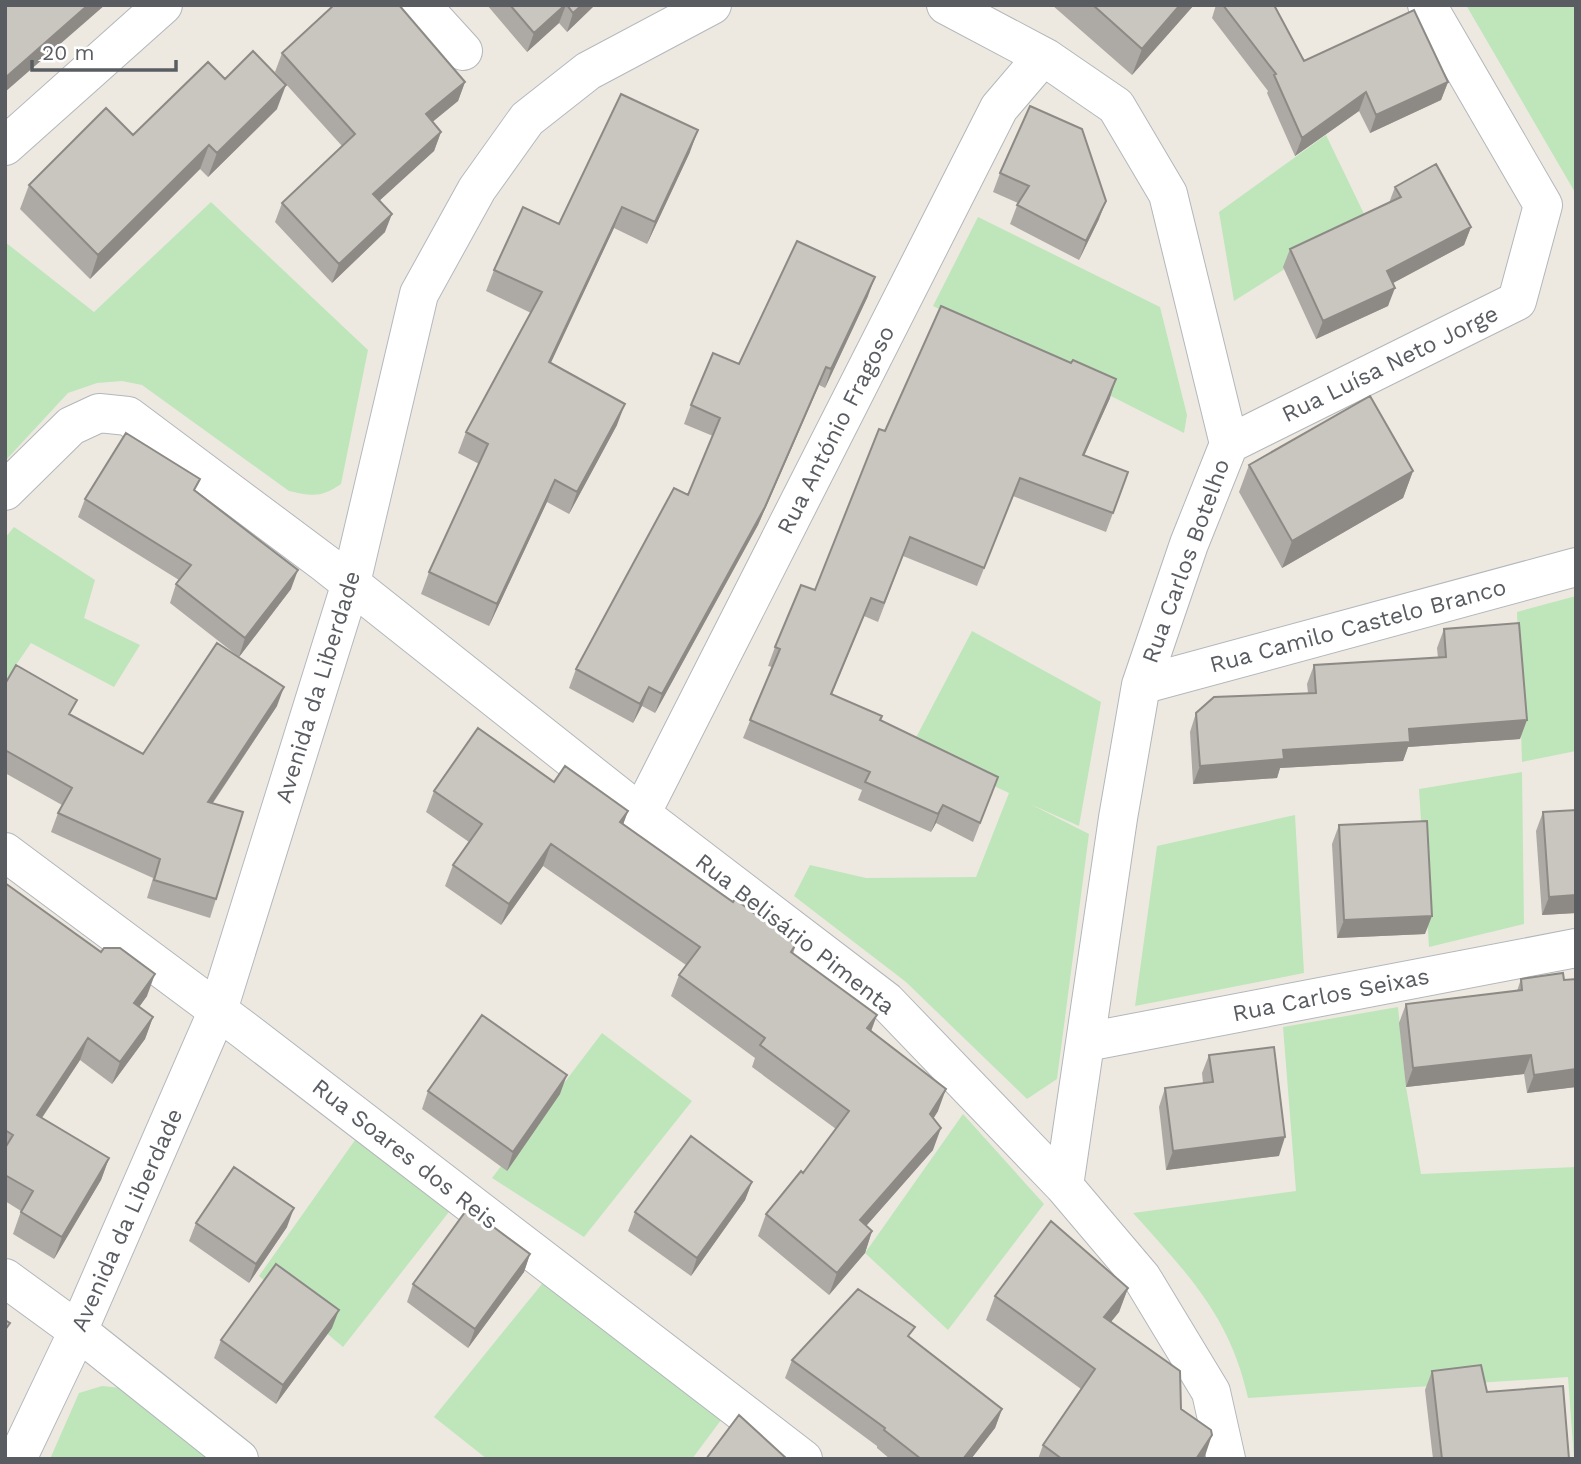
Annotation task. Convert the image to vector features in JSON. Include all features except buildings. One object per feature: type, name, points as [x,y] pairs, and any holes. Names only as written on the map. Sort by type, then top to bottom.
[{"type":"street","points":[[5,146],[163,5]]},
{"type":"street","points":[[421,5],[463,51]]},
{"type":"street","name":"Avenida da Liberdade","points":[[17,1459],[78,1331],[218,1010],[351,583],[419,294],[477,189],[527,119],[588,71],[712,5]]},
{"type":"street","name":"Rua Carlos Botelho","points":[[946,5],[1046,58],[1116,106],[1167,194],[1229,444],[1189,544],[1141,685],[1064,1186]]},
{"type":"street","name":"Rua Luísa Neto Jorge","points":[[1229,444],[1517,301],[1544,205],[1427,5]]},
{"type":"street","name":"Rua António Fragoso","points":[[641,814],[999,108],[1034,66],[1046,58]]},
{"type":"street","name":"Rua Belisário Pimenta","points":[[5,491],[71,426],[99,413],[128,416],[351,583],[641,814],[886,1001],[1064,1186],[1142,1278],[1211,1392],[1226,1459]]},
{"type":"street","name":"Rua Camilo Castelo Branco","points":[[1141,685],[1576,567]]},
{"type":"street","name":"Rua Soares dos Reis","points":[[5,852],[218,1010],[803,1459]]},
{"type":"street","name":"Rua Carlos Seixas","points":[[1086,1042],[1576,948]]},
{"type":"street","points":[[5,1278],[78,1331],[239,1459]]},
{"type":"green space","points":[[1466,5],[1576,5],[1576,194]]},
{"type":"green space","points":[[1326,135],[1366,218],[1234,301],[1219,212]]},
{"type":"green space","points":[[211,202],[368,350],[341,484],[316,495],[289,491],[142,385],[122,381],[97,383],[68,393],[5,461],[5,242],[94,312]]},
{"type":"green space","points":[[978,217],[1160,307],[1187,415],[1184,433],[933,306]]},
{"type":"green space","points":[[14,527],[95,580],[84,618],[140,645],[114,687],[31,643],[5,681],[5,538]]},
{"type":"green space","points":[[1576,596],[1576,751],[1522,762],[1517,612]]},
{"type":"green space","points":[[972,631],[1101,702],[1079,826],[1030,804],[1089,834],[1057,1079],[1027,1099],[906,982],[794,896],[810,865],[866,878],[976,877],[1009,793],[911,747]]},
{"type":"green space","points":[[1522,772],[1524,924],[1429,947],[1419,789]]},
{"type":"green space","points":[[1295,815],[1304,973],[1135,1006],[1157,846]]},
{"type":"green space","points":[[1398,1007],[1406,1087],[1421,1174],[1576,1167],[1576,1459],[1568,1377],[1248,1398],[1240,1369],[1218,1319],[1188,1276],[1133,1213],[1296,1191],[1283,1027]]},
{"type":"green space","points":[[602,1033],[692,1101],[584,1237],[492,1178]]},
{"type":"green space","points":[[963,1114],[1044,1204],[948,1330],[865,1253]]},
{"type":"green space","points":[[360,1133],[452,1208],[343,1347],[259,1276]]},
{"type":"green space","points":[[546,1279],[724,1416],[692,1459],[487,1459],[434,1417]]},
{"type":"green space","points":[[102,1386],[122,1388],[208,1459],[50,1459],[79,1393]]}]
